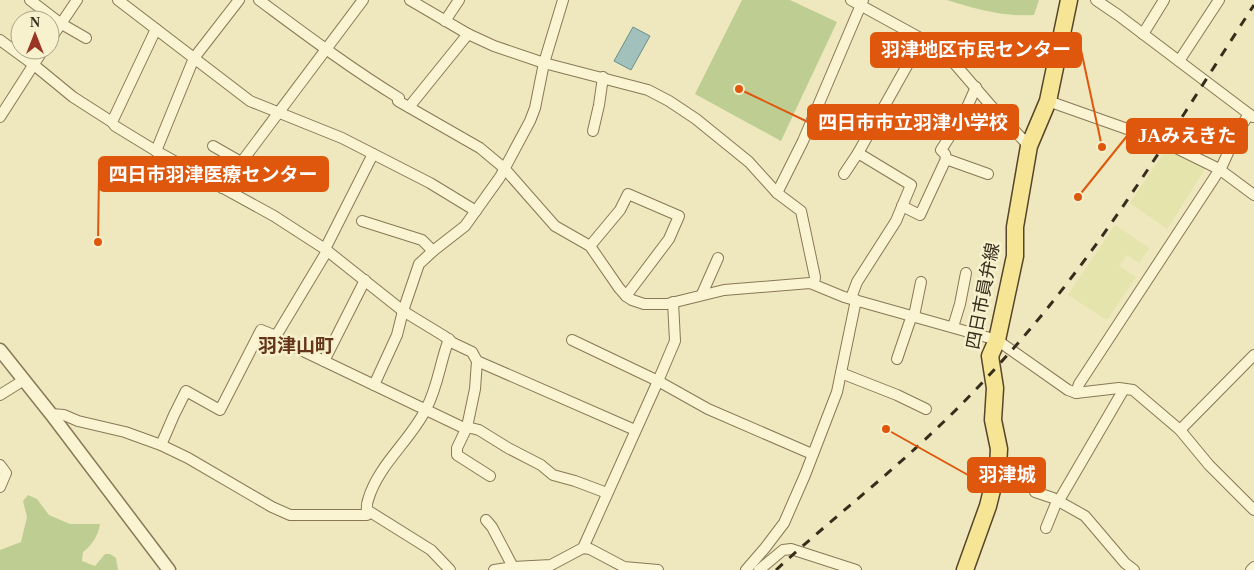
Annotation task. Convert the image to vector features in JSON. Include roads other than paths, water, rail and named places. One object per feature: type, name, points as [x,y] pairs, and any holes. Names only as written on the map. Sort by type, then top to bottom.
[{"type":"main road","name":"四日市員弁線","points":[[965,570],[988,506],[998,466],[999,449],[993,420],[994,388],[990,356],[997,340],[1015,256],[1014,227],[1029,146],[1048,101],[1069,0]]},
{"type":"street","points":[[30,0],[43,10]]},
{"type":"street","points":[[78,0],[60,23],[86,38]]},
{"type":"street","points":[[118,0],[250,101],[342,138],[430,184],[476,211]]},
{"type":"street","points":[[156,151],[194,58],[239,0]]},
{"type":"street","points":[[259,0],[326,50],[399,98],[398,101],[480,148],[504,168],[555,226],[590,246],[626,296],[644,304],[673,302],[724,290],[810,283],[854,299],[997,340],[1068,390],[1076,393],[1124,388],[1133,390],[1180,430],[1209,465],[1254,510]]},
{"type":"street","points":[[222,188],[363,0]]},
{"type":"street","points":[[410,0],[468,34],[494,46],[544,62],[648,90],[696,119],[748,162],[776,193],[801,211],[815,277],[814,284]]},
{"type":"street","points":[[445,21],[459,0]]},
{"type":"street","points":[[374,385],[397,335],[403,310],[419,264],[433,250],[465,226],[500,177],[530,121],[535,108],[544,62],[562,0]]},
{"type":"street","points":[[1076,393],[1090,368],[1219,169],[1237,133],[1252,116],[1096,0]]},
{"type":"street","points":[[1143,34],[1164,0]]},
{"type":"street","points":[[1180,61],[1219,0]]},
{"type":"street","points":[[776,193],[803,140],[858,2],[948,56],[1029,146]]},
{"type":"street","points":[[112,122],[156,30]]},
{"type":"street","points":[[409,107],[468,34]]},
{"type":"street","points":[[844,174],[858,153],[922,39]]},
{"type":"street","points":[[0,40],[73,97],[112,122],[115,126],[156,151],[274,216],[326,250],[403,310],[472,352],[477,361],[476,389],[467,428],[457,448],[458,455],[490,476]]},
{"type":"street","points":[[1,113],[37,60]]},
{"type":"street","points":[[593,131],[603,78]]},
{"type":"street","points":[[902,206],[920,216],[946,159],[946,154],[941,150],[964,114],[976,87]]},
{"type":"street","points":[[1048,101],[1164,142],[1219,169],[1254,195]]},
{"type":"street","points":[[214,146],[241,162]]},
{"type":"street","points":[[746,570],[784,522],[837,392],[857,282],[896,221],[911,184],[858,153]]},
{"type":"street","points":[[276,336],[326,250],[373,154]]},
{"type":"street","points":[[946,159],[988,174]]},
{"type":"street","points":[[590,246],[620,210],[628,194],[679,216],[669,239],[626,296]]},
{"type":"street","points":[[362,221],[422,240],[433,250]]},
{"type":"street","points":[[702,294],[718,258]]},
{"type":"street","points":[[953,327],[966,273]]},
{"type":"street","points":[[324,361],[365,280]]},
{"type":"street","points":[[897,359],[913,316],[921,282]]},
{"type":"street","points":[[494,570],[512,567],[552,568],[583,548],[675,341],[673,302]]},
{"type":"street","points":[[161,444],[186,391],[220,410],[261,330],[426,410],[467,428],[479,430],[541,465],[553,475],[607,493]]},
{"type":"street","points":[[50,414],[64,415],[78,421],[126,432],[161,444],[272,507],[290,514],[367,515],[367,502],[374,484],[426,410],[449,339]]},
{"type":"street","points":[[572,340],[658,381],[708,409],[812,454]]},
{"type":"street","points":[[0,350],[170,570]]},
{"type":"street","points":[[1180,430],[1254,355]]},
{"type":"street","points":[[477,361],[635,430]]},
{"type":"street","points":[[841,373],[897,395],[926,409]]},
{"type":"street","points":[[0,395],[24,380]]},
{"type":"street","points":[[1046,528],[1057,501],[1124,388]]},
{"type":"street","points":[[0,465],[6,473],[0,487]]},
{"type":"street","points":[[1035,492],[1085,516],[1125,563],[1134,570]]},
{"type":"street","points":[[367,510],[431,550],[450,570]]},
{"type":"street","points":[[486,520],[512,567]]},
{"type":"street","points":[[583,548],[590,549],[624,567],[658,570]]},
{"type":"street","points":[[759,570],[783,550],[791,549],[856,570]]},
{"type":"street","points":[[1251,570],[1254,567]]},
{"type":"water","points":[[633,27],[650,36],[631,70],[614,61]]},
{"type":"railway","points":[[776,570],[945,421],[993,371],[1045,311],[1078,269],[1139,183],[1254,5]]},
{"type":"place","name":"四日市市立羽津小学校","points":[[739,89]]},
{"type":"place","name":"羽津地区市民センター","points":[[1102,147]]},
{"type":"place","name":"JAみえきた","points":[[1078,197]]},
{"type":"place","name":"四日市羽津医療センター","points":[[98,242]]},
{"type":"place","name":"羽津城","points":[[886,429]]},
{"type":"district","name":"羽津山町","points":[[296,345]]}]
